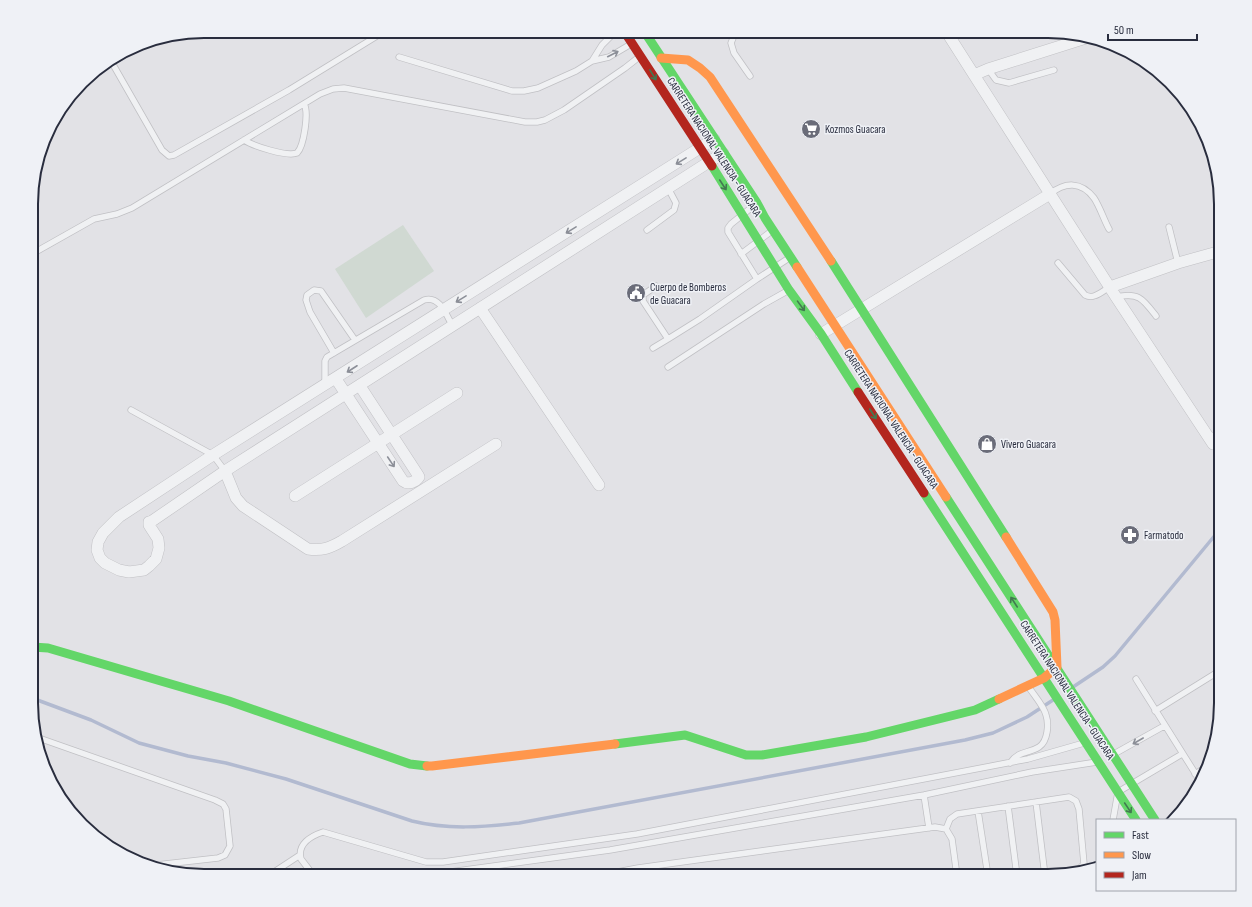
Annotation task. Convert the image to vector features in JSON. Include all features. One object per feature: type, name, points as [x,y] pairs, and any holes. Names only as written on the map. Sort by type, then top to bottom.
[{"type":"main road","name":"CARRETERA NACIONAL VALENCIA - GUACARA","points":[[628,38],[743,214],[789,290],[821,334],[1135,819]]},
{"type":"main road","name":"CARRETERA NACIONAL VALENCIA - GUACARA","points":[[648,38],[757,203],[1154,819]]},
{"type":"main road","points":[[38,647],[48,648],[229,701],[410,764],[432,766],[685,734],[754,756],[866,737],[975,710],[1044,678],[1057,667],[1055,620],[1053,612],[862,310],[710,77],[688,60],[661,58]]},
{"type":"street","points":[[950,38],[1116,297],[1211,440]]},
{"type":"street","points":[[974,75],[988,69],[1078,41]]},
{"type":"street","points":[[714,139],[325,386],[213,455],[119,517],[103,533],[98,542],[97,550],[100,558],[119,570],[129,572],[144,570],[156,559],[159,548],[158,539],[149,525],[149,522],[346,393],[360,386],[452,325],[723,153]]},
{"type":"street","points":[[821,334],[1050,194]]},
{"type":"street","points":[[1110,287],[1214,253]]},
{"type":"street","points":[[480,308],[599,485]]},
{"type":"street","points":[[336,379],[355,405],[378,443],[406,483],[409,484],[417,480],[419,477],[360,386]]},
{"type":"street","points":[[294,496],[457,393]]},
{"type":"street","points":[[225,471],[236,498],[243,506],[308,549],[318,550],[330,548],[342,541],[496,444]]},
{"type":"lane","points":[[113,65],[162,150],[169,156],[174,156],[289,90],[374,38]]},
{"type":"lane","points":[[592,61],[602,45],[609,38]]},
{"type":"lane","points":[[733,38],[731,43],[734,54],[750,76]]},
{"type":"lane","points":[[399,57],[518,92],[538,88],[576,71],[592,61],[609,57],[632,44]]},
{"type":"lane","points":[[38,252],[94,219],[117,214],[132,208],[326,91],[344,88],[526,122],[537,122],[545,120],[564,110],[640,56]]},
{"type":"lane","points":[[988,69],[996,80],[1009,83],[1054,70]]},
{"type":"lane","points":[[244,140],[259,147],[291,154],[297,152],[301,147],[307,113],[304,104]]},
{"type":"lane","points":[[1050,194],[1058,187],[1071,184],[1083,188],[1094,198],[1109,229]]},
{"type":"lane","points":[[647,230],[674,210],[676,203],[668,188]]},
{"type":"lane","points":[[757,203],[728,228],[728,232],[757,279]]},
{"type":"lane","points":[[1169,227],[1178,264]]},
{"type":"lane","points":[[741,254],[773,230]]},
{"type":"lane","points":[[652,348],[700,320],[757,279],[791,257]]},
{"type":"lane","points":[[1058,262],[1085,295],[1089,297],[1093,297],[1110,287]]},
{"type":"lane","points":[[656,286],[643,295],[643,301],[668,339]]},
{"type":"lane","points":[[334,352],[310,312],[306,300],[307,295],[314,290],[321,291],[355,340]]},
{"type":"lane","points":[[668,367],[764,304],[789,290]]},
{"type":"lane","points":[[1116,297],[1133,295],[1145,303],[1156,316]]},
{"type":"lane","points":[[325,386],[324,361],[327,357],[430,298],[435,300],[444,310],[452,325]]},
{"type":"lane","points":[[131,410],[213,455],[225,471]]},
{"type":"lane","points":[[1155,711],[1214,674]]},
{"type":"lane","points":[[1136,679],[1197,776]]},
{"type":"lane","points":[[1010,762],[1021,752],[1040,746],[1046,737],[1046,714],[1028,685]]},
{"type":"lane","points":[[471,869],[610,850],[924,795],[1032,772],[1099,761],[1113,755],[1164,726]]},
{"type":"lane","points":[[42,739],[223,804],[226,809],[230,846],[225,855],[218,858],[165,864]]},
{"type":"lane","points":[[308,869],[300,856],[301,847],[315,834],[323,832],[426,862],[443,862],[638,834],[1028,759],[1086,742]]},
{"type":"lane","points":[[1113,819],[1118,792],[1182,754]]},
{"type":"lane","points":[[1195,774],[1199,772]]},
{"type":"lane","points":[[924,795],[929,828]]},
{"type":"lane","points":[[946,829],[950,818],[957,814],[1069,797],[1076,801],[1079,809],[1084,864],[1083,865]]},
{"type":"lane","points":[[1036,802],[1044,869]]},
{"type":"lane","points":[[1008,806],[1016,869]]},
{"type":"lane","points":[[978,811],[987,869]]},
{"type":"lane","points":[[633,869],[935,827],[946,829],[952,839],[956,869]]},
{"type":"lane","points":[[279,869],[300,856]]},
{"type":"shaded area","points":[[403,225],[434,271],[366,318],[335,269]]},
{"type":"waterway","points":[[1073,687],[1103,667],[1115,656],[1214,536]]},
{"type":"waterway","points":[[38,700],[91,720],[139,743],[188,756],[226,763],[286,779],[412,821],[439,826],[466,827],[519,823],[965,740],[993,733],[1027,717],[1053,700]]},
{"type":"traffic: fast","points":[[649,38],[757,203],[797,267]]},
{"type":"traffic: fast","points":[[712,166],[789,290],[821,334],[858,392]]},
{"type":"traffic: fast","points":[[831,261],[1006,537]]},
{"type":"traffic: fast","points":[[924,493],[1135,819]]},
{"type":"traffic: fast","points":[[946,497],[1154,819]]},
{"type":"traffic: fast","points":[[38,647],[48,648],[229,701],[410,764],[427,766]]},
{"type":"traffic: fast","points":[[615,744],[685,735],[746,755],[762,755],[866,737],[975,710],[999,699]]},
{"type":"traffic: slow","points":[[661,58],[688,60],[710,77],[831,261]]},
{"type":"traffic: slow","points":[[797,267],[946,497]]},
{"type":"traffic: slow","points":[[999,699],[1044,678],[1057,667],[1055,620],[1053,612],[1006,537]]},
{"type":"traffic: slow","points":[[427,766],[615,744]]},
{"type":"traffic: jam","points":[[629,38],[712,166]]},
{"type":"traffic: jam","points":[[858,392],[924,493]]},
{"type":"place","name":"Kozmos Guacara","points":[[811,129]]},
{"type":"place","name":"Cuerpo de Bomberos de Guacara","points":[[636,293]]},
{"type":"place","name":"Vivero Guacara","points":[[987,444]]},
{"type":"place","name":"Farmatodo","points":[[1130,535]]}]
